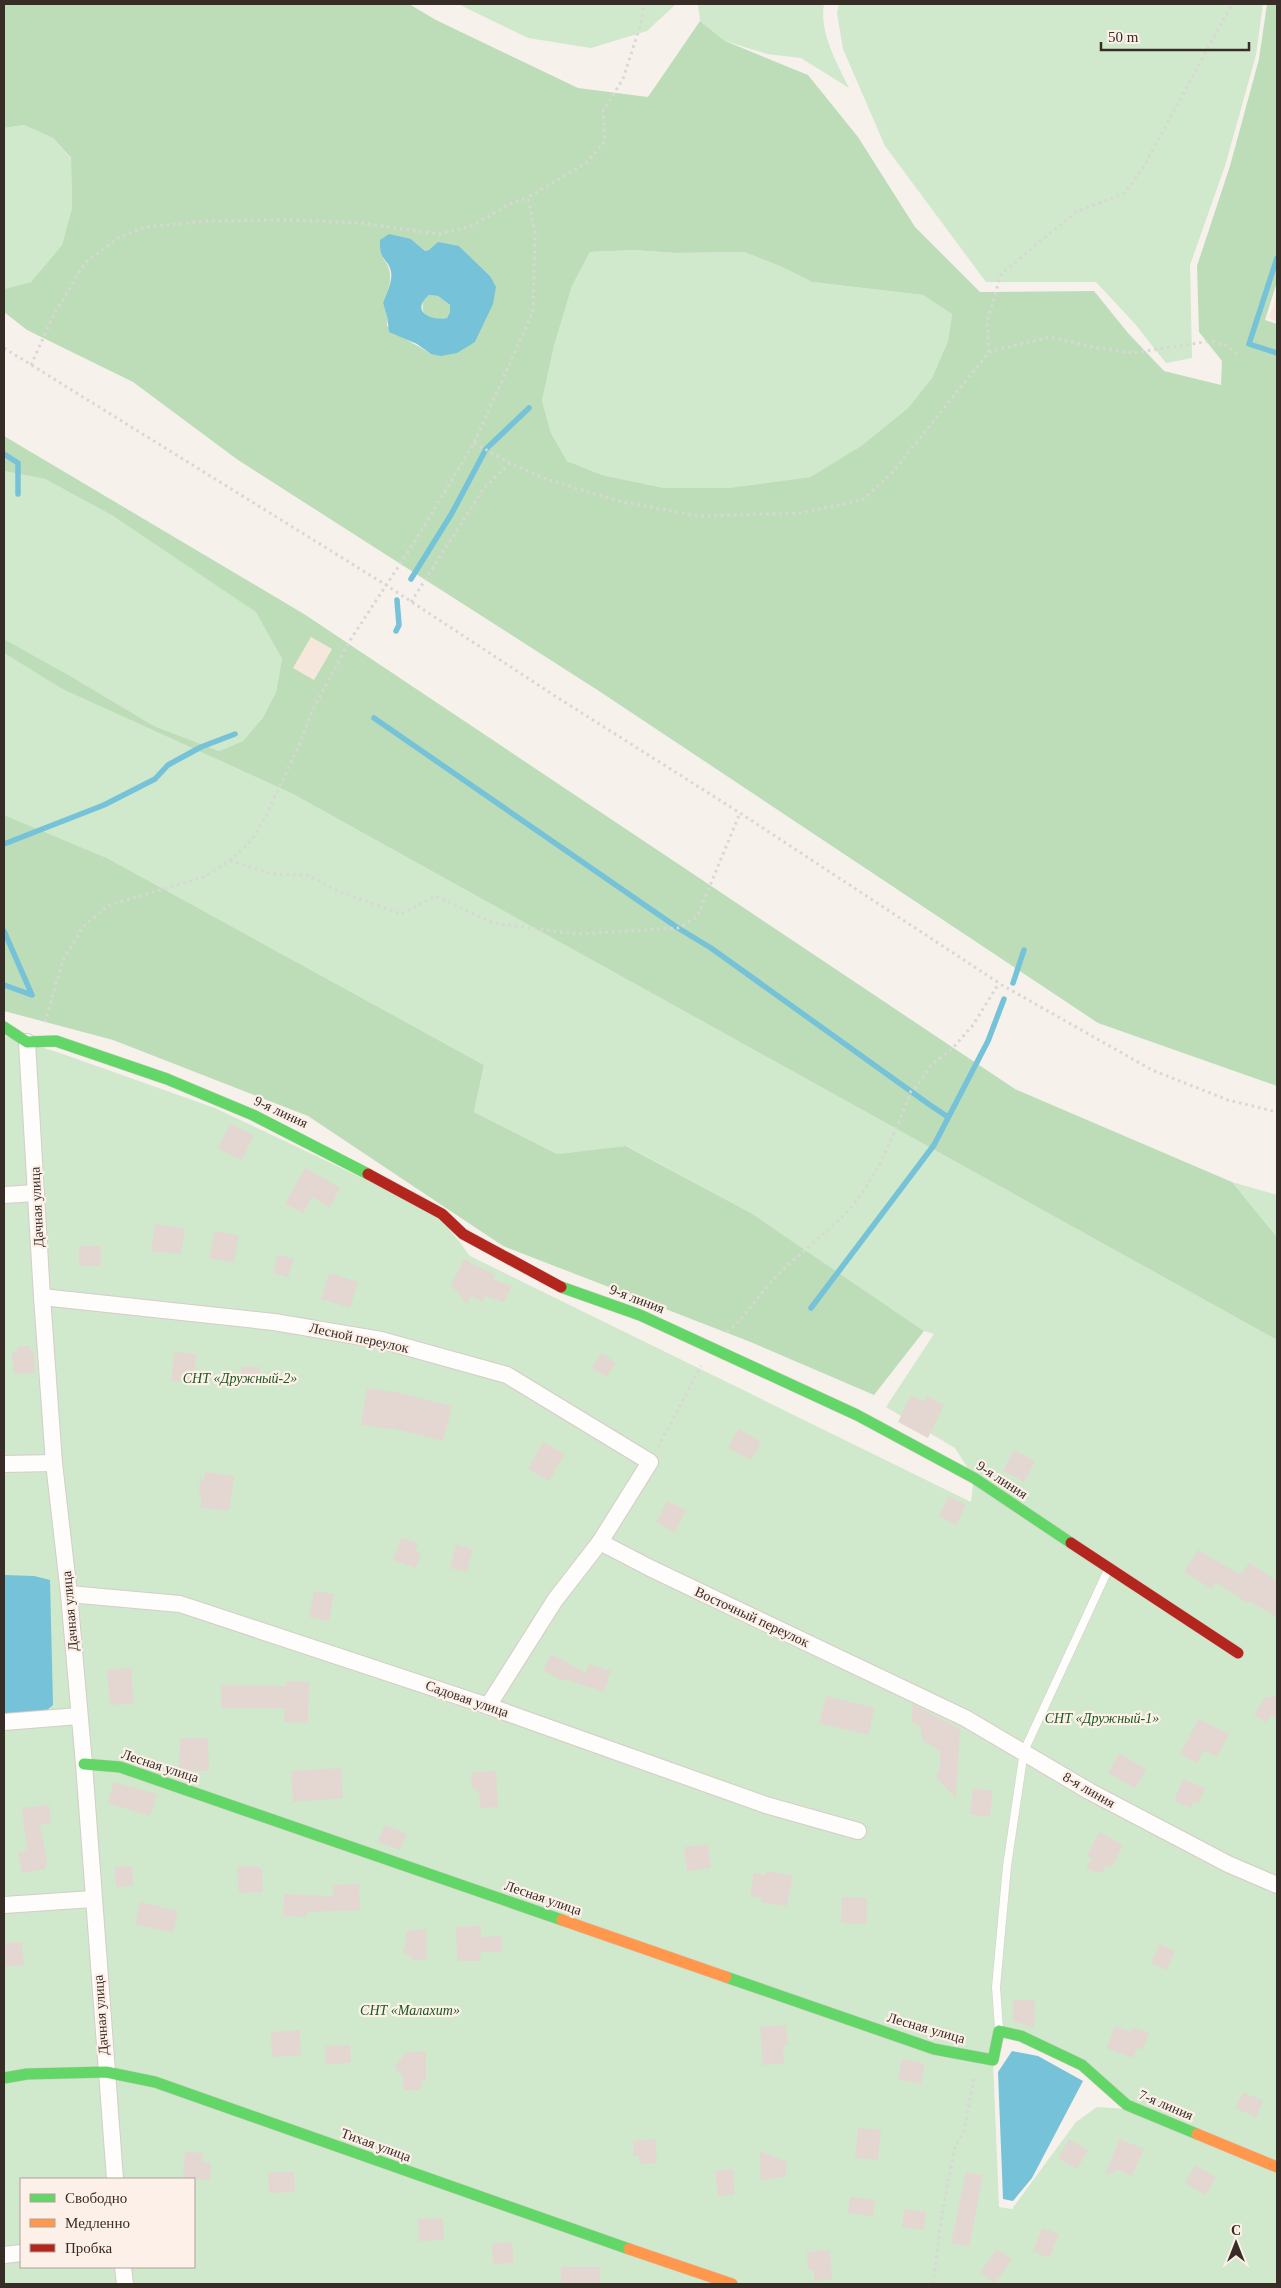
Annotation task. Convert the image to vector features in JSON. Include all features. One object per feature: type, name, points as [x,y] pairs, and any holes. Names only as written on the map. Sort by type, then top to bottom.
[{"type":"street","points":[[4,1027],[27,1042]]},
{"type":"street","name":"9-я линия","points":[[27,1042],[56,1041],[167,1079],[253,1115],[302,1138],[442,1214],[464,1234],[559,1286],[640,1315],[857,1415],[974,1478],[1238,1653]]},
{"type":"street","name":"Дачная улица","points":[[27,1042],[54,1463],[69,1594],[84,1764],[115,2178]]},
{"type":"street","points":[[4,1195],[36,1193]]},
{"type":"street","name":"Лесной переулок","points":[[42,1297],[274,1322],[381,1340],[507,1375],[650,1462]]},
{"type":"street","points":[[488,1706],[555,1600],[600,1542],[650,1462]]},
{"type":"street","points":[[4,1464],[54,1463]]},
{"type":"street","name":"Восточный переулок","points":[[600,1542],[650,1568],[905,1690]]},
{"type":"street","name":"Садовая улица","points":[[69,1594],[180,1604],[488,1706],[766,1805],[858,1831]]},
{"type":"street","name":"8-я линия","points":[[905,1690],[965,1718],[1089,1792],[1228,1864],[1277,1885]]},
{"type":"street","points":[[4,1722],[79,1716]]},
{"type":"street","name":"Лесная улица","points":[[84,1764],[120,1766],[934,2049],[989,2059]]},
{"type":"street","points":[[4,1905],[93,1899]]},
{"type":"street","points":[[989,2059],[999,2031]]},
{"type":"street","name":"7-я линия","points":[[999,2031],[1020,2036],[1082,2065],[1127,2105],[1277,2167]]},
{"type":"street","name":"Тихая улица","points":[[4,2078],[27,2074],[106,2072],[155,2082],[489,2201],[732,2284]]},
{"type":"street","points":[[4,2255],[20,2253]]},
{"type":"street","points":[[123,2268],[125,2284]]},
{"type":"lane","points":[[999,2031],[996,1987],[1008,1866],[1024,1752],[1109,1568]]},
{"type":"path","points":[[31,365],[54,314],[84,263],[118,238],[145,227],[209,221],[293,220],[360,223],[439,234],[471,226],[510,204],[528,197],[586,163],[605,141],[603,111],[623,79],[641,23],[644,4]]},
{"type":"path","points":[[989,352],[988,322],[1001,274],[1076,212],[1125,193],[1143,168],[1232,4]]},
{"type":"path","points":[[27,1042],[43,1029],[63,960],[83,927],[109,905],[204,877],[230,861],[251,841],[266,816],[300,743],[313,709],[349,642],[386,586],[474,443],[534,312],[535,233],[528,197]]},
{"type":"path","points":[[474,443],[510,463],[546,479],[622,502],[700,516],[801,513],[862,500],[892,473],[989,352],[1050,337],[1133,354],[1210,341],[1228,346],[1238,356]]},
{"type":"path","points":[[4,348],[386,586],[999,982],[1102,1044],[1152,1070],[1228,1100],[1277,1112]]},
{"type":"path","points":[[411,602],[484,488],[510,463]]},
{"type":"path","points":[[230,861],[272,874],[307,875],[336,890],[401,914],[436,896],[493,923],[576,934],[678,928],[697,917],[740,813]]},
{"type":"path","points":[[650,1462],[690,1388],[710,1346],[737,1324],[772,1281],[857,1201],[888,1146],[910,1091],[916,1087],[932,1064],[952,1049],[973,1025],[999,982]]},
{"type":"path","points":[[933,2284],[943,2208],[955,2146],[963,2135],[974,2076],[989,2059]]},
{"type":"shaded area","points":[[1277,293],[1277,321],[1269,318]]},
{"type":"shaded area","points":[[311,637],[332,649],[314,680],[292,668]]},
{"type":"green space","points":[[4,4],[409,4],[436,20],[578,88],[648,97],[700,21],[725,41],[808,75],[858,137],[915,227],[980,292],[1094,291],[1128,333],[1164,371],[1221,385],[1222,361],[1199,332],[1197,266],[1230,166],[1259,59],[1267,4],[1277,4],[1277,282],[1265,320],[1277,324],[1277,1086],[1098,1023],[602,693],[238,460],[133,382],[27,330],[4,312],[4,289],[31,282],[62,245],[72,208],[71,158],[53,138],[24,125],[4,128]],"holes":[[[411,239],[425,251],[459,246],[490,276],[483,324],[475,342],[431,354],[387,326],[387,315],[383,303],[388,291],[390,275],[383,258]],[[633,250],[676,253],[744,252],[782,267],[812,282],[923,295],[952,314],[948,341],[932,378],[908,408],[861,446],[810,477],[728,488],[664,488],[602,475],[567,461],[551,433],[542,401],[554,346],[572,286],[590,252]]]},
{"type":"green space","points":[[458,4],[676,4],[647,31],[591,48],[528,38]]},
{"type":"green space","points":[[698,4],[824,4],[824,26],[830,48],[849,88],[801,58],[767,54],[725,41],[700,21]]},
{"type":"green space","points":[[839,4],[1263,4],[1256,55],[1225,166],[1190,265],[1192,358],[1166,363],[1135,324],[1096,282],[986,282],[885,146],[843,49],[837,13]]},
{"type":"green space","points":[[24,125],[53,138],[71,159],[72,208],[62,245],[31,282],[4,289],[4,128]]},
{"type":"green space","points":[[633,250],[676,253],[744,252],[782,267],[812,282],[923,295],[952,314],[948,341],[932,378],[908,408],[861,446],[810,477],[728,488],[664,488],[602,475],[567,461],[551,433],[542,401],[554,346],[572,286],[590,252]]},
{"type":"green space","points":[[429,295],[438,296],[450,305],[450,312],[447,318],[432,319],[425,315],[423,300]]},
{"type":"green space","points":[[4,436],[304,614],[1015,1089],[1232,1182],[1277,1237],[1277,1340],[291,793],[62,689],[4,653],[4,639],[154,726],[219,751],[243,741],[263,718],[276,692],[282,659],[256,612],[113,516],[45,479],[4,471]],"holes":[[[311,637],[332,649],[314,680],[293,668]]]},
{"type":"green space","points":[[4,471],[45,479],[113,516],[257,612],[282,659],[276,692],[264,718],[243,741],[219,751],[154,726],[4,639]]},
{"type":"green space","points":[[4,653],[62,689],[291,793],[1277,1340],[1277,2284],[4,2284],[4,1730],[74,1723],[4,1722],[4,1036],[57,1052],[215,1108],[438,1214],[470,1256],[971,1502],[974,1478],[955,1448],[886,1407],[934,1334],[924,1331],[751,1213],[627,1146],[557,1154],[474,1112],[484,1065],[107,858],[4,815]],"holes":[[[180,1604],[488,1706],[495,1718],[180,1610]],[[999,2031],[1082,2065],[1126,2109],[1097,2107],[1076,2122],[1012,2209],[999,2207],[993,2060]]]},
{"type":"green space","points":[[4,815],[107,858],[484,1065],[474,1112],[557,1154],[626,1146],[751,1213],[924,1331],[874,1395],[748,1341],[503,1246],[308,1116],[113,1040],[4,1011]]},
{"type":"green space","points":[[1232,1182],[1277,1195],[1277,1237]]},
{"type":"water","points":[[389,234],[411,239],[425,251],[438,242],[459,246],[490,276],[496,287],[493,304],[475,342],[457,353],[441,356],[431,354],[417,344],[389,332],[383,303],[389,288],[391,272],[390,267],[382,256],[380,240]],"holes":[[[429,295],[438,296],[450,305],[450,312],[447,318],[434,318],[424,314],[422,310],[421,306]]]},
{"type":"water","points":[[4,1575],[34,1576],[50,1580],[53,1705],[46,1711],[4,1714]]},
{"type":"water","points":[[1012,2051],[1038,2056],[1083,2081],[1032,2178],[1013,2201],[1003,2199],[998,2072]]},
{"type":"building","points":[[230,1124],[254,1135],[242,1160],[218,1149]]},
{"type":"building","points":[[305,1168],[340,1188],[330,1208],[312,1197],[303,1213],[285,1204]]},
{"type":"building","points":[[155,1224],[185,1229],[181,1254],[151,1251]]},
{"type":"building","points":[[215,1231],[239,1236],[233,1263],[209,1258]]},
{"type":"building","points":[[79,1246],[101,1246],[101,1266],[79,1266]]},
{"type":"building","points":[[278,1254],[294,1259],[288,1277],[273,1273]]},
{"type":"building","points":[[464,1259],[495,1275],[493,1280],[512,1286],[504,1302],[485,1296],[482,1302],[471,1296],[467,1304],[451,1285]]},
{"type":"building","points":[[329,1273],[358,1282],[350,1308],[321,1299]]},
{"type":"building","points":[[30,1346],[30,1351],[34,1351],[35,1373],[14,1374],[12,1353],[16,1352],[18,1347]]},
{"type":"building","points":[[174,1352],[196,1354],[194,1383],[171,1381]]},
{"type":"building","points":[[602,1353],[616,1363],[606,1377],[592,1368]]},
{"type":"building","points":[[242,1366],[260,1367],[258,1385],[240,1383]]},
{"type":"building","points":[[367,1388],[399,1393],[452,1406],[443,1441],[392,1428],[361,1425]]},
{"type":"building","points":[[911,1395],[924,1402],[927,1396],[944,1405],[928,1438],[898,1422]]},
{"type":"building","points":[[738,1429],[761,1442],[751,1460],[728,1448]]},
{"type":"building","points":[[543,1442],[565,1454],[549,1481],[528,1469]]},
{"type":"building","points":[[1014,1450],[1035,1461],[1024,1482],[1003,1471]]},
{"type":"building","points":[[205,1472],[234,1476],[229,1511],[200,1507],[202,1495],[199,1495],[200,1479],[204,1480]]},
{"type":"building","points":[[949,1496],[966,1505],[956,1525],[939,1516]]},
{"type":"building","points":[[667,1501],[686,1510],[675,1532],[656,1522]]},
{"type":"building","points":[[401,1538],[418,1543],[415,1552],[421,1553],[416,1568],[393,1560]]},
{"type":"building","points":[[456,1544],[473,1549],[467,1572],[450,1568]]},
{"type":"building","points":[[1198,1550],[1241,1575],[1249,1563],[1277,1581],[1277,1617],[1249,1601],[1248,1603],[1216,1582],[1212,1589],[1184,1572]]},
{"type":"building","points":[[314,1591],[334,1594],[329,1621],[309,1617]]},
{"type":"building","points":[[551,1654],[586,1673],[589,1664],[611,1671],[604,1692],[564,1679],[563,1681],[543,1670]]},
{"type":"building","points":[[131,1668],[134,1703],[110,1705],[107,1670]]},
{"type":"building","points":[[286,1681],[309,1682],[308,1723],[284,1722],[285,1708],[221,1708],[221,1685],[286,1686]]},
{"type":"building","points":[[1277,1695],[1277,1719],[1271,1715],[1266,1723],[1254,1715],[1265,1698]]},
{"type":"building","points":[[826,1696],[875,1708],[868,1735],[819,1723]]},
{"type":"building","points":[[913,1704],[960,1729],[956,1798],[936,1777],[940,1766],[940,1751],[923,1741],[920,1727],[911,1722]]},
{"type":"building","points":[[1199,1719],[1229,1734],[1217,1757],[1204,1750],[1197,1763],[1180,1754]]},
{"type":"building","points":[[180,1738],[208,1738],[209,1771],[179,1771]]},
{"type":"building","points":[[1119,1753],[1146,1769],[1135,1788],[1108,1773]]},
{"type":"building","points":[[341,1768],[343,1798],[293,1802],[291,1771]]},
{"type":"building","points":[[496,1771],[498,1807],[480,1808],[479,1792],[472,1787],[471,1773]]},
{"type":"building","points":[[1183,1779],[1205,1788],[1199,1803],[1194,1801],[1191,1808],[1174,1801]]},
{"type":"building","points":[[114,1782],[157,1794],[150,1816],[108,1803]]},
{"type":"building","points":[[973,1788],[993,1791],[990,1817],[970,1814]]},
{"type":"building","points":[[49,1805],[51,1823],[40,1824],[47,1862],[45,1869],[22,1873],[18,1852],[27,1851],[22,1808]]},
{"type":"building","points":[[385,1825],[407,1834],[400,1850],[378,1842]]},
{"type":"building","points":[[1099,1832],[1123,1845],[1111,1868],[1106,1866],[1102,1872],[1096,1873],[1086,1868],[1092,1858],[1087,1856]]},
{"type":"building","points":[[708,1844],[711,1868],[687,1871],[684,1847]]},
{"type":"building","points":[[132,1866],[133,1886],[116,1887],[115,1867]]},
{"type":"building","points":[[256,1866],[262,1869],[263,1892],[239,1893],[237,1867]]},
{"type":"building","points":[[767,1871],[793,1876],[787,1906],[761,1902],[762,1898],[750,1896],[754,1873],[765,1875]]},
{"type":"building","points":[[359,1884],[360,1910],[307,1912],[307,1917],[283,1916],[284,1894],[333,1896],[333,1885]]},
{"type":"building","points":[[842,1897],[867,1898],[867,1924],[841,1923]]},
{"type":"building","points":[[140,1902],[178,1911],[173,1933],[135,1924]]},
{"type":"building","points":[[481,1926],[481,1937],[501,1936],[502,1952],[480,1952],[481,1961],[457,1961],[456,1927]]},
{"type":"building","points":[[426,1929],[427,1959],[412,1960],[411,1956],[403,1953],[406,1943],[406,1931]]},
{"type":"building","points":[[22,1942],[24,1965],[4,1967],[4,1943]]},
{"type":"building","points":[[1159,1944],[1175,1951],[1167,1970],[1151,1963]]},
{"type":"building","points":[[1013,2000],[1035,2000],[1034,2028],[1013,2021]]},
{"type":"building","points":[[786,2025],[788,2045],[783,2046],[784,2063],[763,2065],[760,2027]]},
{"type":"building","points":[[1115,2026],[1131,2032],[1133,2027],[1149,2033],[1142,2050],[1137,2048],[1133,2058],[1107,2048]]},
{"type":"building","points":[[300,2030],[301,2055],[272,2057],[271,2032]]},
{"type":"building","points":[[350,2045],[351,2063],[326,2064],[325,2046]]},
{"type":"building","points":[[426,2051],[426,2081],[421,2081],[421,2090],[403,2090],[403,2076],[395,2067],[406,2052]]},
{"type":"building","points":[[902,2059],[925,2064],[921,2084],[898,2079]]},
{"type":"building","points":[[1243,2092],[1263,2101],[1256,2117],[1235,2108]]},
{"type":"building","points":[[858,2128],[881,2130],[878,2160],[855,2158]]},
{"type":"building","points":[[655,2139],[657,2163],[640,2164],[639,2156],[634,2156],[633,2141]]},
{"type":"building","points":[[1069,2139],[1088,2150],[1077,2169],[1058,2158]]},
{"type":"building","points":[[1119,2139],[1144,2149],[1132,2176],[1118,2170],[1105,2176]]},
{"type":"building","points":[[760,2151],[787,2162],[785,2177],[760,2180]]},
{"type":"building","points":[[185,2152],[203,2153],[202,2162],[211,2163],[210,2180],[183,2178]]},
{"type":"building","points":[[1195,2165],[1216,2177],[1206,2195],[1185,2183]]},
{"type":"building","points":[[733,2169],[735,2195],[718,2196],[715,2171]]},
{"type":"building","points":[[268,2172],[294,2172],[295,2192],[269,2193]]},
{"type":"building","points":[[966,2172],[983,2175],[969,2247],[951,2243]]},
{"type":"building","points":[[850,2197],[875,2200],[873,2216],[848,2213]]},
{"type":"building","points":[[904,2209],[926,2212],[924,2230],[902,2227]]},
{"type":"building","points":[[443,2218],[444,2240],[419,2241],[418,2219]]},
{"type":"building","points":[[1042,2228],[1059,2234],[1049,2258],[1033,2251]]},
{"type":"building","points":[[512,2242],[514,2263],[493,2264],[492,2244]]},
{"type":"building","points":[[997,2249],[1012,2259],[995,2283],[980,2272]]},
{"type":"building","points":[[830,2250],[832,2279],[814,2281],[814,2270],[808,2270],[807,2252]]},
{"type":"building","points":[[561,2267],[600,2267],[600,2284],[561,2284]]},
{"type":"waterway","points":[[1277,258],[1249,344],[1277,353]]},
{"type":"waterway","points":[[411,579],[452,513],[486,449],[529,408]]},
{"type":"waterway","points":[[4,454],[18,463],[18,494]]},
{"type":"waterway","points":[[396,631],[399,625],[397,600]]},
{"type":"waterway","points":[[374,718],[678,928],[711,948],[948,1117]]},
{"type":"waterway","points":[[4,844],[104,805],[155,779],[168,765],[201,747],[235,734]]},
{"type":"waterway","points":[[4,931],[32,995],[4,985]]},
{"type":"waterway","points":[[1013,983],[1024,950]]},
{"type":"waterway","points":[[811,1308],[934,1145],[988,1041],[1004,999]]},
{"type":"traffic: fast","points":[[4,1027],[27,1042],[56,1041],[167,1079],[253,1115],[368,1174]]},
{"type":"traffic: fast","points":[[561,1287],[640,1315],[857,1415],[974,1478],[1071,1543]]},
{"type":"traffic: fast","points":[[84,1764],[120,1767],[562,1920]]},
{"type":"traffic: fast","points":[[726,1977],[934,2049],[993,2060],[999,2031],[1021,2036],[1082,2065],[1127,2105],[1197,2134]]},
{"type":"traffic: fast","points":[[4,2078],[27,2074],[106,2072],[155,2082],[629,2249]]},
{"type":"traffic: slow","points":[[562,1920],[726,1977]]},
{"type":"traffic: slow","points":[[1197,2134],[1277,2167]]},
{"type":"traffic: slow","points":[[629,2249],[732,2284]]},
{"type":"traffic: jam","points":[[368,1174],[442,1214],[463,1234],[561,1287]]},
{"type":"traffic: jam","points":[[1071,1543],[1238,1653]]},
{"type":"park label","name":"СНТ «Дружный-2»","points":[[240,1378]]},
{"type":"park label","name":"СНТ «Дружный-1»","points":[[1102,1718]]},
{"type":"park label","name":"СНТ «Малахит»","points":[[410,2010]]}]
